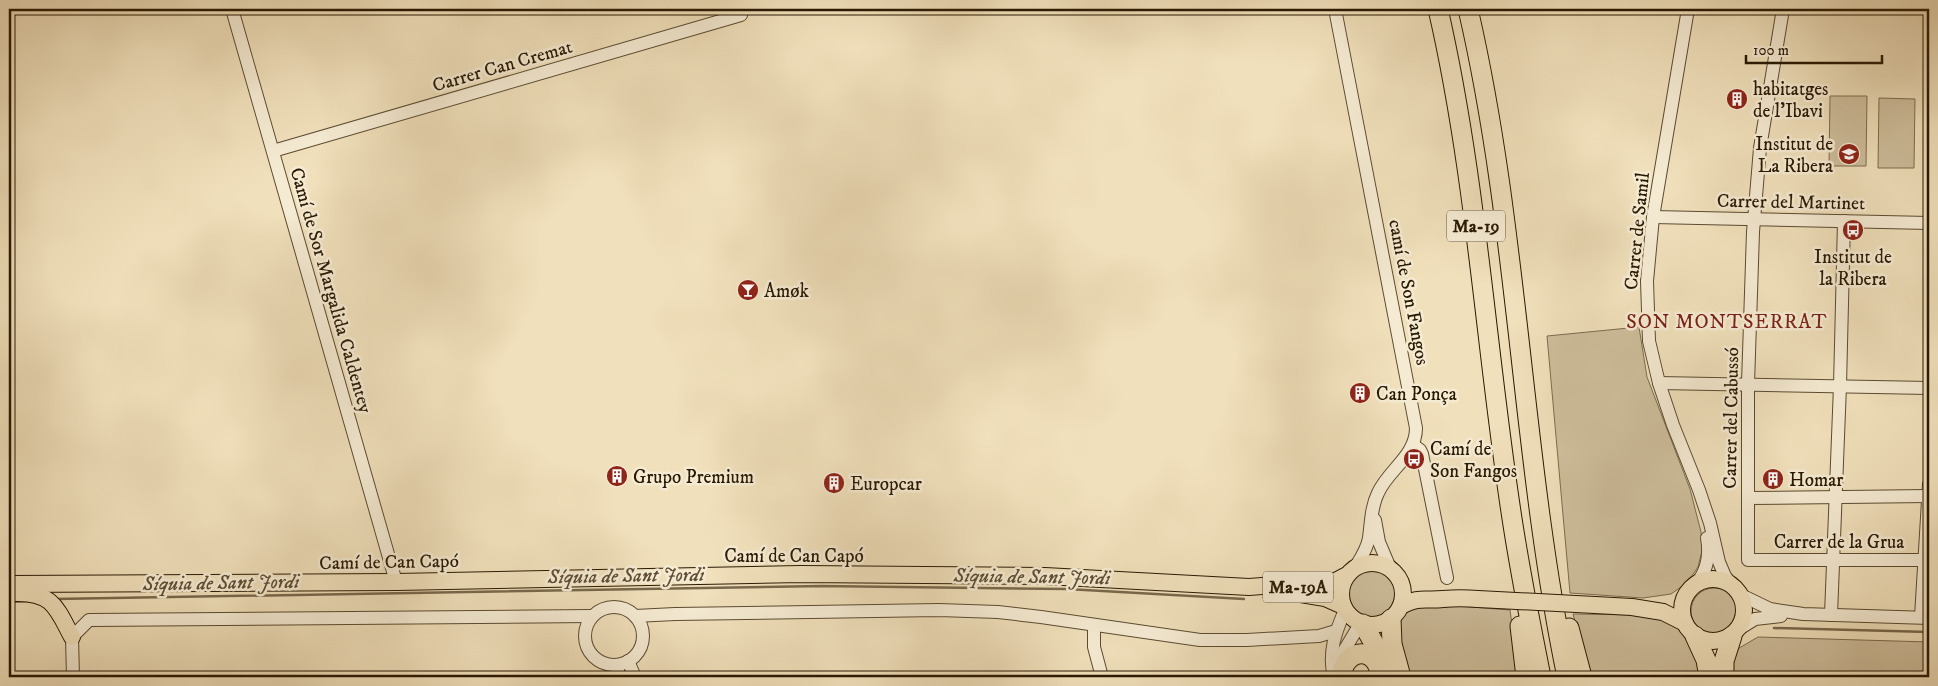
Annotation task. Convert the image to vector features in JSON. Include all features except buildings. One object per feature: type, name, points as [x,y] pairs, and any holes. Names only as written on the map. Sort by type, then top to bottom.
[{"type":"highway","name":"Ma-19","points":[[1438,9],[1456,96],[1469,177],[1513,525],[1542,677]]},
{"type":"highway","name":"Ma-19","points":[[1468,9],[1482,75],[1501,197],[1540,525],[1568,677]]},
{"type":"highway","points":[[1513,525],[1510,549],[1526,677]]},
{"type":"highway","points":[[1540,525],[1552,547],[1565,612],[1582,677]]},
{"type":"highway","points":[[1396,613],[1392,644],[1401,677]]},
{"type":"highway","points":[[1362,624],[1380,654],[1388,677]]},
{"type":"highway","points":[[1690,629],[1706,660],[1709,677]]},
{"type":"highway","points":[[1724,677],[1724,661],[1736,632]]},
{"type":"highway","points":[[1341,677],[1346,661],[1352,656],[1359,654],[1373,659],[1382,677]]},
{"type":"main road","points":[[1452,597],[1442,599],[1419,598],[1376,625],[1362,624],[1351,618],[1344,608],[1340,591],[1351,571],[1365,563],[1376,563],[1421,591],[1452,597],[1632,607],[1663,612],[1704,640],[1713,642],[1724,640],[1736,632],[1744,619],[1745,610],[1736,590],[1720,580],[1710,579],[1691,589],[1678,599],[1663,605],[1632,607]]},
{"type":"main road","name":"Camí de Can Capó","points":[[1249,587],[1275,585],[1315,587],[1330,584],[1351,571]]},
{"type":"main road","name":"Camí de Can Capó","points":[[13,590],[801,574],[1045,576],[1249,587],[1320,596],[1344,608]]},
{"type":"main road","points":[[1395,574],[1403,596],[1396,613]]},
{"type":"main road","points":[[1690,629],[1682,607],[1691,589]]},
{"type":"main road","points":[[13,590],[41,596],[54,604],[72,637]]},
{"type":"street","name":"Camí de Sor Margalida Caldentey","points":[[232,9],[396,582]]},
{"type":"street","name":"camí de Son Fangos","points":[[1336,9],[1415,418],[1416,433],[1413,445]]},
{"type":"street","name":"Carrer de Samil","points":[[1688,9],[1653,217],[1647,281],[1650,341],[1659,384],[1710,522],[1719,562],[1725,576],[1736,590]]},
{"type":"street","name":"Carrer del Cabussó","points":[[1748,560],[1748,384],[1754,220],[1760,148],[1783,9]]},
{"type":"street","name":"Carrer Can Cremat","points":[[273,152],[741,15]]},
{"type":"street","name":"Carrer del Martinet","points":[[1653,217],[1929,223]]},
{"type":"street","points":[[1831,615],[1844,221]]},
{"type":"street","points":[[1659,384],[1929,388]]},
{"type":"street","points":[[1351,571],[1369,540],[1373,508],[1380,488],[1413,445],[1422,454],[1447,578]]},
{"type":"street","points":[[1736,590],[1770,610],[1803,614],[1925,618],[1929,484]]},
{"type":"street","points":[[1748,498],[1929,496]]},
{"type":"street","points":[[1373,508],[1379,542],[1395,574]]},
{"type":"street","name":"Carrer de Samil","points":[[1691,589],[1703,575],[1707,563],[1708,542],[1705,511]]},
{"type":"street","name":"Carrer de la Grua","points":[[1748,560],[1927,560]]},
{"type":"street","points":[[621,668],[635,656],[642,641],[642,632],[635,616],[628,610],[609,607],[600,610],[592,616],[587,624],[586,644],[590,653],[597,660],[621,668],[635,677]]},
{"type":"street","points":[[1334,677],[1331,656],[1336,631],[1344,608]]},
{"type":"street","points":[[635,616],[939,610],[998,612],[1200,640],[1247,640],[1310,636],[1336,631]]},
{"type":"street","points":[[1736,632],[1749,622],[1762,617],[1803,614]]},
{"type":"street","points":[[72,677],[72,637],[89,620],[592,616]]},
{"type":"street","points":[[1341,677],[1339,665],[1342,654],[1362,624]]},
{"type":"street","points":[[1094,625],[1094,647],[1102,677]]},
{"type":"shaded area","points":[[1830,96],[1867,96],[1866,166],[1829,166]]},
{"type":"shaded area","points":[[1879,98],[1915,99],[1914,168],[1878,168]]},
{"type":"shaded area","points":[[1639,327],[1647,377],[1690,489],[1701,532],[1702,551],[1698,567],[1687,583],[1671,594],[1643,598],[1570,593],[1547,336]]},
{"type":"shaded area","points":[[1372,569],[1381,571],[1389,576],[1394,584],[1396,593],[1394,602],[1389,610],[1381,615],[1372,617],[1363,615],[1355,610],[1350,602],[1348,593],[1350,584],[1355,576],[1363,571]]},
{"type":"shaded area","points":[[1714,588],[1727,592],[1733,598],[1737,611],[1733,624],[1727,630],[1714,634],[1701,630],[1695,624],[1691,611],[1695,598],[1701,592]]},
{"type":"shaded area","points":[[1432,604],[1510,610],[1519,677],[1409,677],[1402,653],[1399,619],[1405,610]]},
{"type":"shaded area","points":[[1573,614],[1645,615],[1666,621],[1679,629],[1690,641],[1696,654],[1702,677],[1590,677]]},
{"type":"shaded area","points":[[1758,637],[1929,642],[1929,677],[1732,677],[1734,651]]},
{"type":"waterway","name":"Síquia de Sant Jordi","points":[[55,599],[822,586],[1067,589],[1244,599]]},
{"type":"waterway","name":"Síquia de Sant Jordi","points":[[9,602],[30,601]]},
{"type":"waterway","name":"Síquia de Sant Jordi","points":[[1774,628],[1929,632]]},
{"type":"place","name":"habitatges de l'Ibavi","points":[[1737,99]]},
{"type":"place","name":"Institut de La Ribera","points":[[1849,154]]},
{"type":"place","name":"Institut de la Ribera","points":[[1853,230]]},
{"type":"place","name":"Amøk","points":[[748,290]]},
{"type":"place","name":"Can Ponça","points":[[1360,393]]},
{"type":"place","name":"Camí de Son Fangos","points":[[1414,459]]},
{"type":"place","name":"Grupo Premium","points":[[617,476]]},
{"type":"place","name":"Homar","points":[[1773,479]]},
{"type":"place","name":"Europcar","points":[[834,483]]},
{"type":"district","name":"SON MONTSERRAT","points":[[1727,321]]}]
